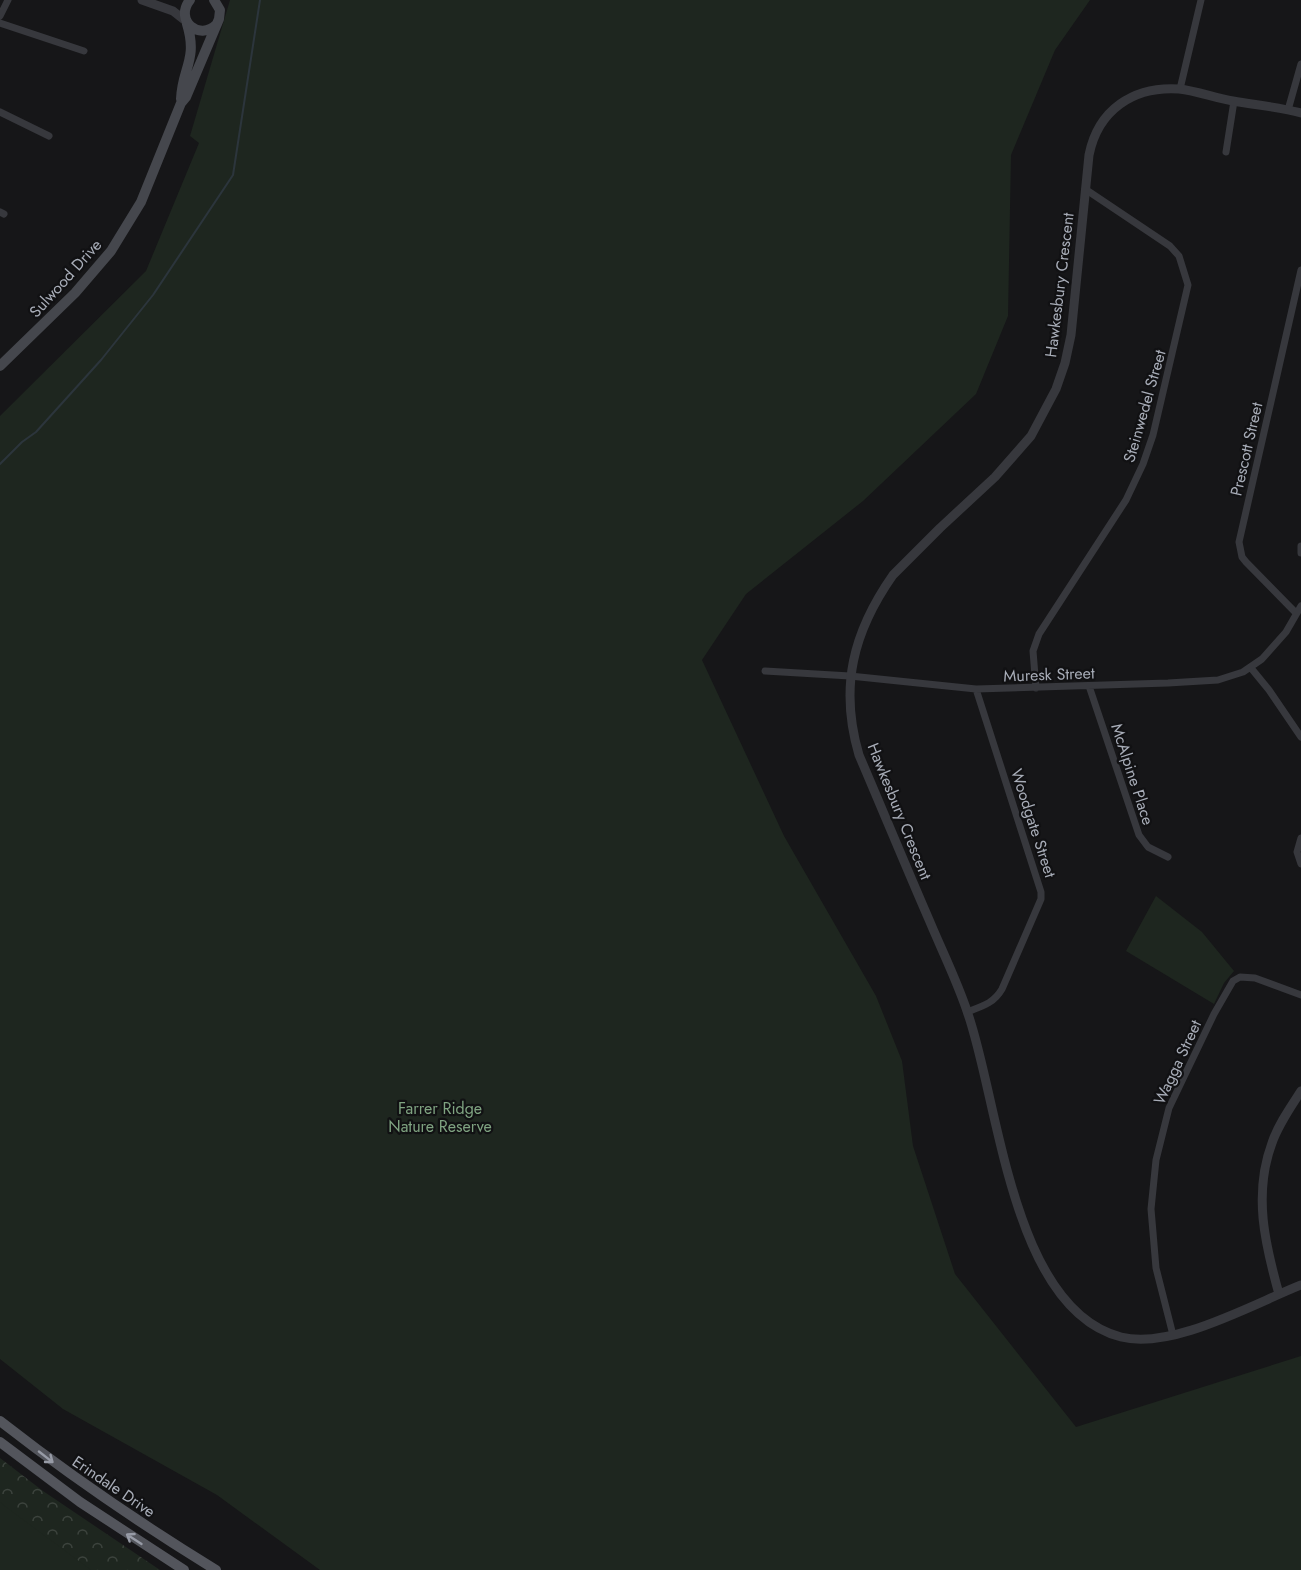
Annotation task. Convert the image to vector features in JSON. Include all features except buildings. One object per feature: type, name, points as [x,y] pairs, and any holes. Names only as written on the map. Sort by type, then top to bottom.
[{"type":"main road","name":"Sulwood Drive","points":[[181,103],[181,92],[192,53],[185,10],[190,0]]},
{"type":"main road","points":[[187,23],[194,29],[202,31],[210,29],[217,23],[220,10],[215,0]]},
{"type":"main road","name":"Sulwood Drive","points":[[0,368],[75,293],[111,251],[141,202],[181,103],[186,97],[217,23]]},
{"type":"main road","name":"Erindale Drive","points":[[0,1421],[58,1466],[118,1508],[216,1570]]},
{"type":"main road","name":"Erindale Drive","points":[[0,1442],[80,1502],[184,1570]]},
{"type":"street","points":[[0,16],[8,0]]},
{"type":"street","points":[[142,0],[173,11],[187,23]]},
{"type":"street","points":[[1180,89],[1201,0]]},
{"type":"street","points":[[0,23],[84,51]]},
{"type":"street","points":[[1288,110],[1301,64]]},
{"type":"street","name":"Hawkesbury Crescent","points":[[1301,113],[1180,89],[1150,91],[1133,97],[1110,111],[1091,143],[1071,335],[1065,363],[1049,405],[1031,436],[1013,458],[893,575],[868,616],[850,676],[852,720],[859,755],[968,1012],[1021,1218],[1054,1284],[1067,1303],[1077,1313],[1110,1333],[1135,1340],[1151,1340],[1207,1324],[1301,1285]]},
{"type":"street","points":[[1226,152],[1234,101]]},
{"type":"street","points":[[0,112],[49,136]]},
{"type":"street","name":"Steinwedel Street","points":[[1036,688],[1033,651],[1039,634],[1126,500],[1143,464],[1158,418],[1188,285],[1179,255],[1170,246],[1085,189]]},
{"type":"street","name":"Prescott Street","points":[[1296,613],[1246,562],[1242,557],[1239,542],[1301,270]]},
{"type":"street","points":[[1301,546],[1301,553]]},
{"type":"street","name":"Muresk Street","points":[[765,671],[850,676],[976,689],[1218,680],[1251,668],[1271,651],[1286,632],[1301,606]]},
{"type":"street","points":[[1251,668],[1301,737]]},
{"type":"street","name":"McAlpine Place","points":[[1089,686],[1138,835],[1148,847],[1168,857]]},
{"type":"street","name":"Woodgate Street","points":[[968,1012],[989,1004],[997,998],[1041,899],[1041,892],[976,689]]},
{"type":"street","points":[[1301,838],[1297,852],[1301,864]]},
{"type":"street","name":"Wagga Street","points":[[1173,1335],[1156,1268],[1151,1209],[1156,1160],[1169,1108],[1214,1014],[1233,981],[1240,977],[1255,978],[1301,995]]},
{"type":"street","points":[[1279,1294],[1263,1226],[1261,1200],[1271,1144],[1301,1091]]},
{"type":"green space","name":"Farrer Ridge Nature Reserve","points":[[230,0],[1090,0],[1055,50],[1011,155],[1008,316],[976,394],[863,501],[746,594],[702,660],[784,836],[876,996],[902,1061],[913,1146],[955,1274],[1076,1427],[1301,1356],[1301,1570],[320,1570],[217,1495],[63,1409],[0,1359],[0,416],[146,271],[199,143],[190,136]]},
{"type":"green space","points":[[1156,896],[1202,932],[1234,971],[1224,983],[1214,1004],[1126,951]]},
{"type":"green space","points":[[0,1458],[43,1491],[160,1570],[0,1570]]},
{"type":"green space","points":[[0,1502],[6,1507],[91,1570],[0,1570]]},
{"type":"waterway","points":[[0,464],[22,442],[36,432],[101,360],[153,295],[233,175],[260,0]]}]
